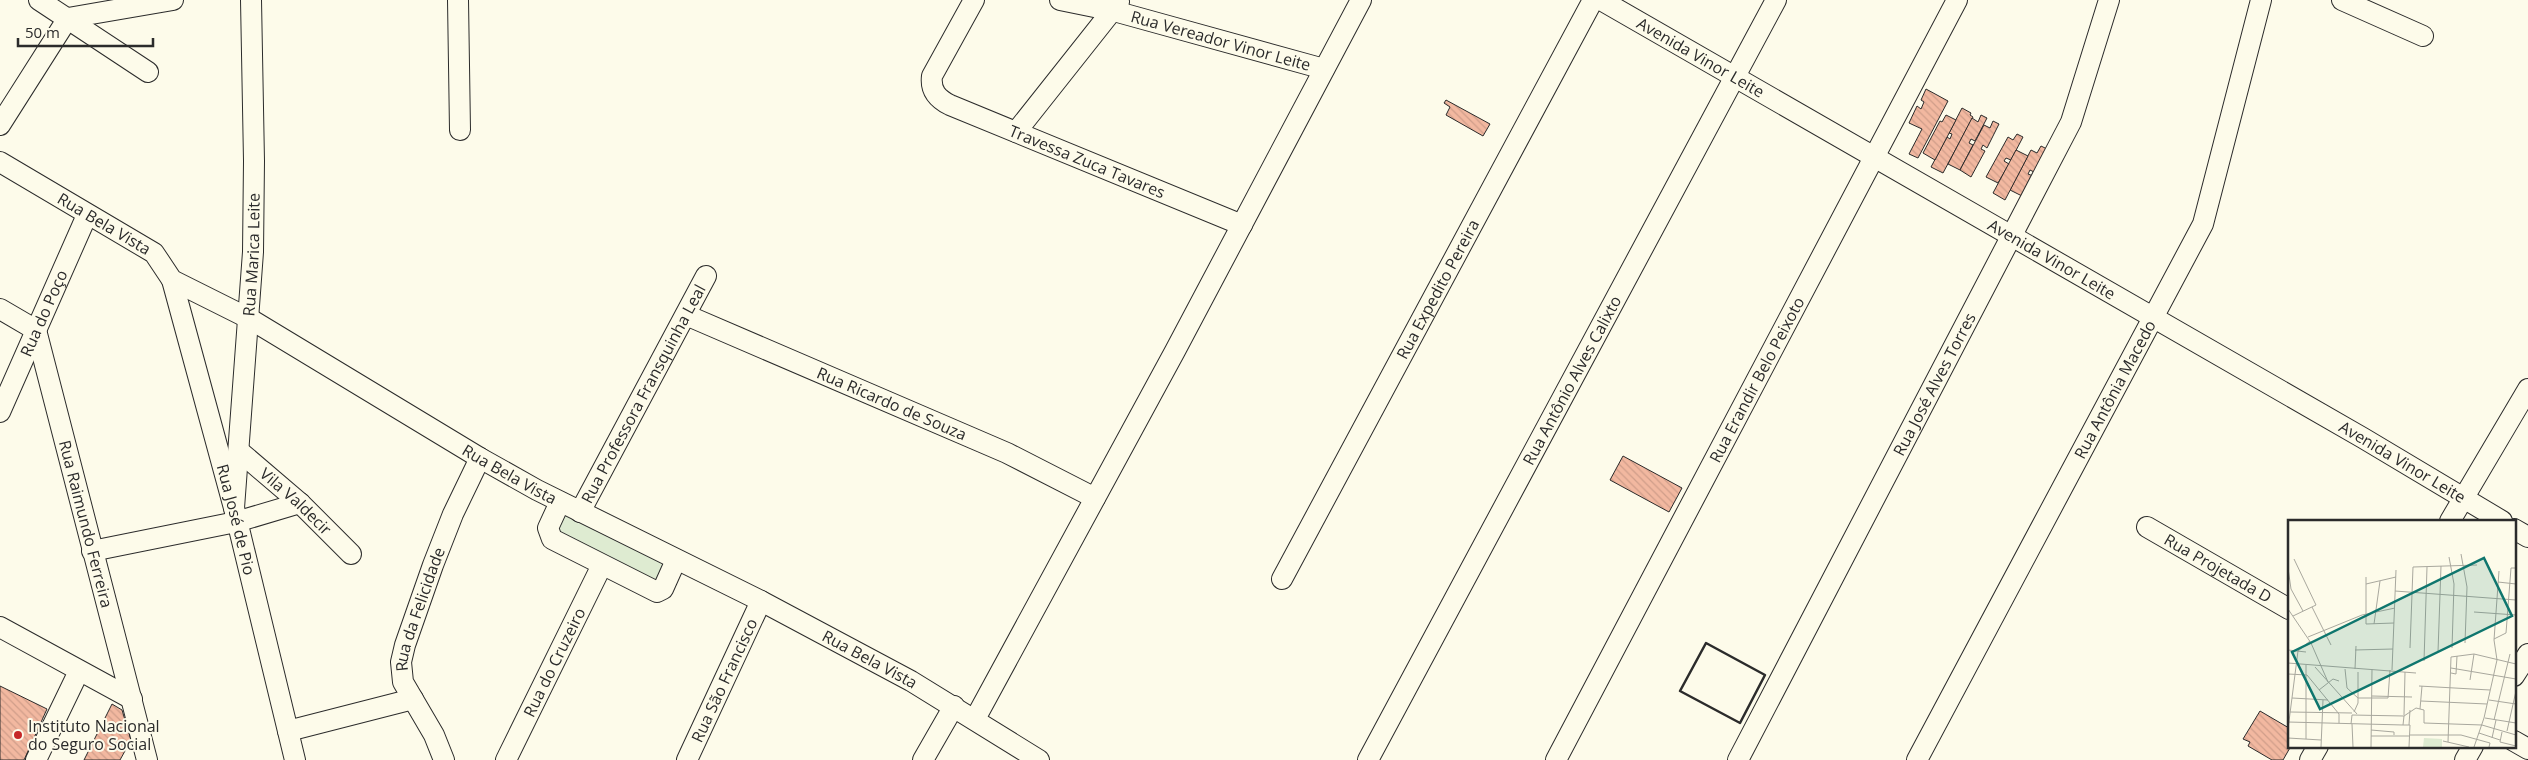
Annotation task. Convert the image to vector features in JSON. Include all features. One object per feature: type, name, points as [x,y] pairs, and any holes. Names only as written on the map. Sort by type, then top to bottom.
[{"type":"street","points":[[39,0],[148,72]]},
{"type":"street","points":[[0,125],[68,18],[173,0]]},
{"type":"street","name":"Rua Marica Leite","points":[[235,515],[250,319],[254,161],[250,0]]},
{"type":"street","points":[[458,0],[460,130]]},
{"type":"street","name":"Travessa Zuca Tavares","points":[[974,0],[933,74],[931,84],[936,95],[950,105],[1242,224]]},
{"type":"street","name":"Rua Vereador Vinor Leite","points":[[1060,0],[1116,6],[1324,69]]},
{"type":"street","points":[[975,719],[1361,0]]},
{"type":"street","name":"Rua Expedito Pereira","points":[[1282,579],[1593,0]]},
{"type":"street","name":"Avenida Vinor Leite","points":[[1601,0],[2154,318],[2500,520]]},
{"type":"street","name":"Rua Antônio Alves Calixto","points":[[1368,760],[1776,0]]},
{"type":"street","name":"Rua Erandir Belo Peixoto","points":[[1556,760],[1957,0]]},
{"type":"street","name":"Rua José Alves Torres","points":[[1738,760],[2072,122],[2109,0]]},
{"type":"street","name":"Rua Antônia Macedo","points":[[1917,760],[2203,224],[2261,0]]},
{"type":"street","points":[[2342,0],[2423,36]]},
{"type":"street","points":[[1016,132],[1116,6]]},
{"type":"street","name":"Rua Bela Vista","points":[[0,162],[154,253],[172,280],[250,319],[480,458],[560,502],[761,601],[954,706],[1039,760]]},
{"type":"street","name":"Rua do Poço","points":[[0,412],[87,215]]},
{"type":"street","name":"Rua Professora Fransquinha Leal","points":[[580,512],[706,276]]},
{"type":"street","name":"Rua José de Pio","points":[[172,280],[235,515],[295,760]]},
{"type":"street","points":[[0,309],[36,330]]},
{"type":"street","name":"Rua Ricardo de Souza","points":[[686,315],[1007,453],[1095,498]]},
{"type":"street","name":"Rua Raimundo Ferreira","points":[[36,330],[147,760]]},
{"type":"street","points":[[2451,520],[2528,390]]},
{"type":"street","name":"Vila Valdecir","points":[[239,451],[300,503],[351,554]]},
{"type":"street","name":"Rua da Felicidade","points":[[444,760],[434,735],[403,682],[401,672],[405,645],[453,514],[480,458]]},
{"type":"street","points":[[560,502],[548,528],[551,537],[602,565],[657,592],[663,589],[676,560]]},
{"type":"street","points":[[92,551],[235,515],[300,503]]},
{"type":"street","name":"Rua Projetada D","points":[[2147,527],[2288,608]]},
{"type":"street","points":[[2516,530],[2528,537]]},
{"type":"street","name":"Rua do Cruzeiro","points":[[506,760],[602,565]]},
{"type":"street","name":"Rua São Francisco","points":[[687,760],[761,601]]},
{"type":"street","points":[[0,627],[132,699]]},
{"type":"street","points":[[2516,673],[2528,654]]},
{"type":"street","points":[[36,760],[79,671]]},
{"type":"street","points":[[288,731],[413,699]]},
{"type":"street","points":[[923,760],[954,706]]},
{"type":"street","points":[[2516,741],[2528,749]]},
{"type":"street","points":[[2310,760],[2317,748]]},
{"type":"street","points":[[2465,760],[2472,748]]},
{"type":"green space","points":[[563,512],[668,560],[657,584],[557,534]]},
{"type":"building","points":[[1926,89],[1948,101],[1918,158],[1909,154],[1922,129],[1909,123],[1917,106],[1921,109],[1924,102],[1921,100]]},
{"type":"building","points":[[1446,100],[1490,124],[1483,136],[1446,115],[1450,107],[1444,103]]},
{"type":"building","points":[[1962,108],[1971,113],[1970,115],[1973,117],[1943,173],[1931,167],[1947,137],[1950,139],[1952,134],[1949,133]]},
{"type":"building","points":[[1946,115],[1956,120],[1935,160],[1923,153],[1940,121],[1942,122]]},
{"type":"building","points":[[1981,115],[1987,118],[1975,141],[1971,139],[1969,143],[1973,145],[1960,170],[1948,164],[1972,118],[1978,122]]},
{"type":"building","points":[[1993,121],[1999,124],[1987,148],[1983,145],[1981,149],[1985,151],[1971,177],[1960,170],[1984,125],[1990,128]]},
{"type":"building","points":[[2017,134],[2023,137],[2011,160],[2006,158],[2004,161],[2009,164],[1998,183],[1986,177],[2008,137],[2013,140]]},
{"type":"building","points":[[2041,146],[2047,149],[2034,172],[2030,170],[2028,174],[2033,176],[2022,196],[2010,190],[2031,150],[2037,153]]},
{"type":"building","points":[[2016,150],[2028,156],[2005,200],[1993,193]]},
{"type":"building","points":[[1623,456],[1682,488],[1669,512],[1610,480]]},
{"type":"building","name":"Instituto Nacional do Seguro Social","points":[[0,686],[47,709],[24,760],[0,760]]},
{"type":"building","points":[[112,704],[122,710],[131,740],[120,760],[84,760]]},
{"type":"building","points":[[2260,711],[2288,727],[2288,748],[2290,748],[2283,760],[2272,760],[2248,746],[2250,742],[2243,739]]},
{"type":"wall","points":[[1706,643],[1765,675],[1740,723],[1680,691],[1706,643]]},
{"type":"place","name":"Instituto Nacional do Seguro Social","points":[[18,735]]}]
